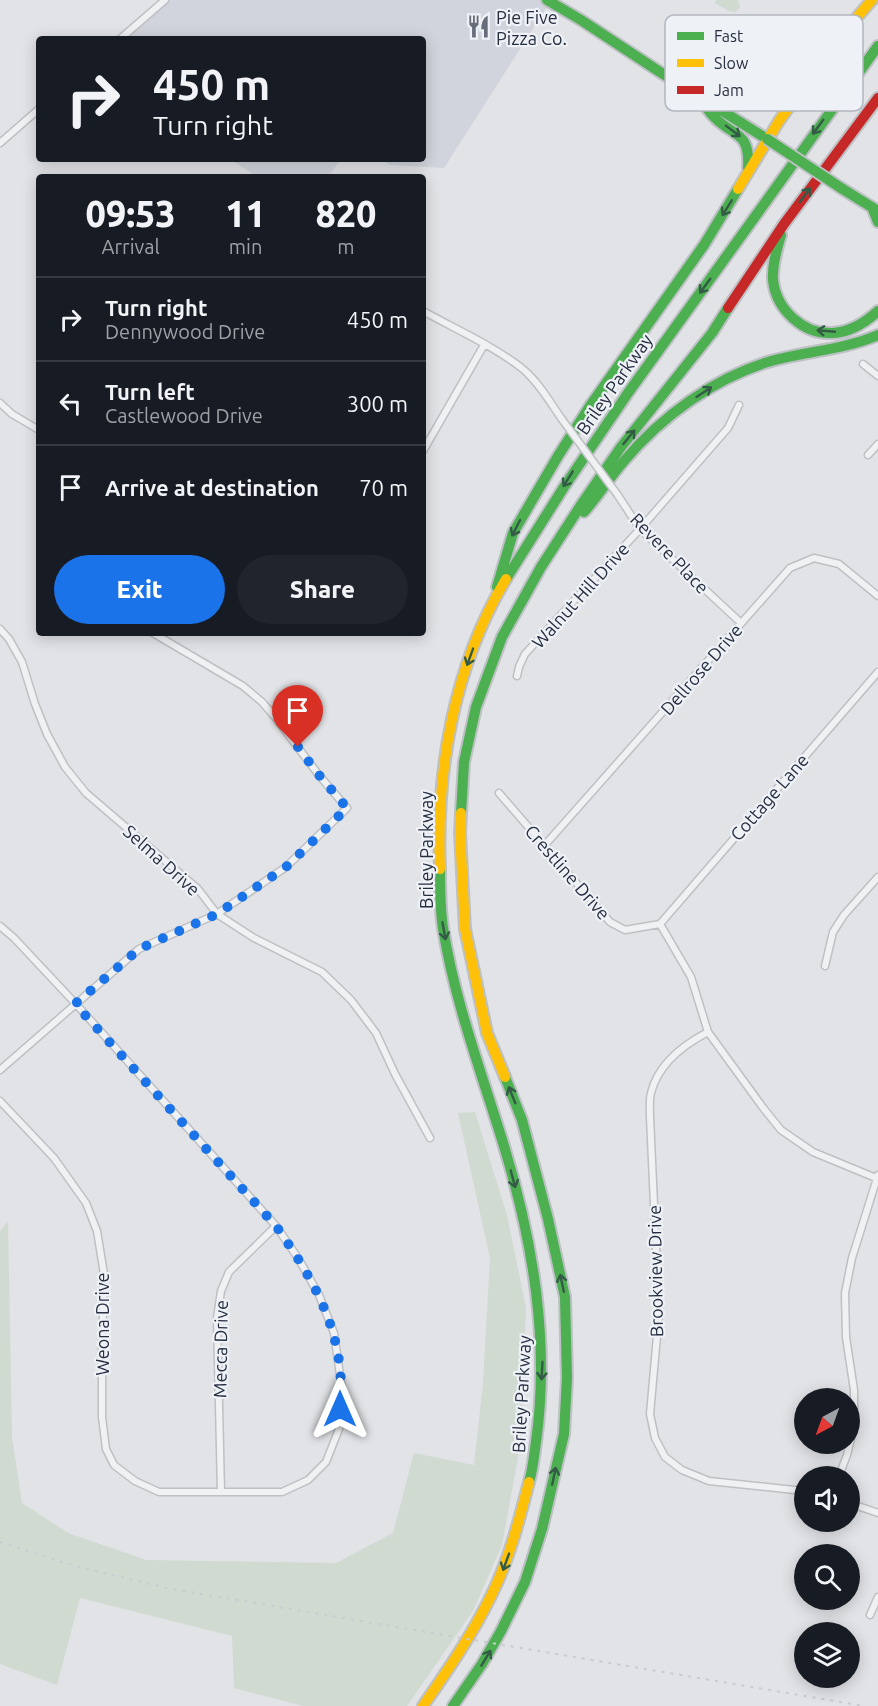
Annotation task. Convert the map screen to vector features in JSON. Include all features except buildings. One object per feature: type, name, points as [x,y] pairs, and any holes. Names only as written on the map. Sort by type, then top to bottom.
[{"type":"main road","points":[[547,0],[665,75]]},
{"type":"main road","points":[[859,15],[872,0]]},
{"type":"main road","name":"Briley Parkway","points":[[863,66],[878,46]]},
{"type":"main road","name":"Briley Parkway","points":[[453,1706],[482,1664],[525,1582],[542,1529],[564,1434],[567,1378],[565,1297],[548,1219],[522,1120],[487,1033],[465,929],[460,833],[464,762],[476,706],[502,637],[560,537],[621,447],[712,333],[784,224],[878,98]]},
{"type":"main road","points":[[709,111],[712,116],[746,142],[750,151],[747,172]]},
{"type":"main road","points":[[722,111],[875,209],[878,222]]},
{"type":"main road","points":[[493,603],[513,533],[545,478],[590,406],[704,245],[767,139],[787,111]]},
{"type":"main road","name":"Briley Parkway","points":[[423,1706],[460,1655],[497,1584],[525,1503],[533,1469],[539,1427],[542,1363],[539,1297],[524,1220],[500,1132],[468,1036],[442,922],[439,858],[440,805],[447,742],[459,687],[493,603],[571,474],[830,111]]},
{"type":"main road","points":[[784,224],[776,253],[773,281],[780,303],[787,313],[804,325],[825,333],[857,326],[878,310]]},
{"type":"main road","points":[[560,537],[597,498],[627,457],[677,409],[724,380],[772,361],[855,344],[878,335]]},
{"type":"street","points":[[123,36],[165,0]]},
{"type":"street","points":[[0,143],[36,112]]},
{"type":"street","name":"Revere Place","points":[[426,313],[523,370],[542,390],[640,529],[741,623]]},
{"type":"street","points":[[426,446],[484,345]]},
{"type":"street","points":[[863,364],[878,376]]},
{"type":"street","points":[[0,403],[12,414],[36,428]]},
{"type":"street","name":"Walnut Hill Drive","points":[[517,676],[525,654],[640,529],[728,428],[739,405]]},
{"type":"street","points":[[868,455],[878,444]]},
{"type":"street","name":"Dellrose Drive","points":[[544,846],[790,568],[814,558],[839,564],[878,596]]},
{"type":"street","name":"Selma Drive","points":[[0,629],[9,639],[22,662],[47,734],[65,767],[86,793],[198,889],[217,914],[254,938],[322,972],[351,1000],[376,1033],[395,1074],[430,1138]]},
{"type":"street","points":[[0,1070],[139,949],[217,914],[286,867],[347,808],[262,702],[243,686],[158,636]]},
{"type":"street","name":"Cottage Lane","points":[[660,924],[878,672]]},
{"type":"street","name":"Crestline Drive","points":[[499,793],[610,922],[625,930],[660,924]]},
{"type":"street","points":[[825,966],[833,932],[844,915],[878,877]]},
{"type":"street","points":[[660,924],[691,977],[708,1032],[756,1100],[782,1130],[813,1152],[877,1177],[852,1258],[845,1293],[846,1337],[854,1390],[854,1426],[842,1466]]},
{"type":"street","name":"Weona Drive","points":[[0,926],[75,1004],[276,1226],[320,1295],[334,1333],[342,1389],[339,1429],[326,1462],[308,1480],[282,1492],[159,1492],[135,1481],[114,1465],[106,1449],[102,1417],[104,1274],[97,1232],[86,1203],[54,1158],[0,1101]]},
{"type":"street","name":"Brookview Drive","points":[[708,1032],[690,1041],[673,1056],[660,1071],[651,1093],[650,1116],[659,1314],[650,1414],[655,1438],[665,1457],[682,1470],[709,1481],[794,1490]]},
{"type":"street","name":"Mecca Drive","points":[[221,1492],[217,1318],[221,1291],[229,1272],[276,1226]]},
{"type":"street","points":[[860,1507],[878,1513]]},
{"type":"street","points":[[870,1615],[878,1597]]},
{"type":"shaded area","points":[[165,0],[547,0],[550,2],[444,168],[390,165],[385,162],[426,162],[426,36],[123,36]]},
{"type":"shaded area","points":[[716,0],[738,0],[740,7],[735,12],[729,11],[715,3]]},
{"type":"shaded area","points":[[234,162],[339,162],[330,174],[253,174]]},
{"type":"shaded area","points":[[475,1112],[507,1215],[526,1308],[521,1441],[502,1545],[473,1611],[407,1706],[303,1706],[234,1688],[232,1636],[80,1598],[57,1685],[0,1664],[0,1231],[8,1221],[12,1437],[22,1503],[68,1533],[146,1560],[336,1563],[393,1533],[414,1453],[474,1465],[483,1383],[490,1258],[458,1113]]},
{"type":"railway","points":[[0,1542],[78,1567],[172,1589],[864,1706]]},
{"type":"traffic: fast","points":[[547,0],[665,75]]},
{"type":"traffic: fast","points":[[863,67],[878,46]]},
{"type":"traffic: fast","points":[[709,111],[744,141],[748,168]]},
{"type":"traffic: fast","points":[[722,111],[767,139]]},
{"type":"traffic: fast","points":[[506,579],[564,487],[628,393],[831,111]]},
{"type":"traffic: fast","points":[[767,139],[841,188]]},
{"type":"traffic: fast","points":[[841,188],[878,211]]},
{"type":"traffic: fast","points":[[497,587],[513,533],[558,456],[590,406],[704,245],[738,189]]},
{"type":"traffic: fast","points":[[872,207],[878,222]]},
{"type":"traffic: fast","points":[[781,235],[774,263],[773,280],[779,301],[793,318],[811,330],[833,333],[857,326],[878,311]]},
{"type":"traffic: fast","points":[[461,813],[464,762],[476,707],[502,637],[541,567],[581,505],[621,447],[712,333],[728,308]]},
{"type":"traffic: fast","points":[[584,512],[639,444],[672,414],[709,388],[729,377],[771,361],[852,344],[878,335]]},
{"type":"traffic: fast","points":[[440,869],[441,914],[454,984],[504,1146],[531,1255],[540,1330],[541,1367],[540,1405],[529,1482]]},
{"type":"traffic: fast","points":[[453,1706],[482,1664],[525,1582],[542,1529],[564,1434],[567,1378],[565,1297],[548,1219],[522,1120],[505,1077]]},
{"type":"traffic: slow","points":[[859,15],[872,0]]},
{"type":"traffic: slow","points":[[738,189],[786,111]]},
{"type":"traffic: slow","points":[[440,869],[441,794],[452,719],[473,647],[506,579]]},
{"type":"traffic: slow","points":[[461,813],[465,929],[487,1033],[505,1077]]},
{"type":"traffic: slow","points":[[423,1706],[468,1638],[491,1596],[508,1554],[529,1482]]},
{"type":"traffic: jam","points":[[728,308],[784,224],[878,98]]},
{"type":"place","name":"Pie Five Pizza Co.","points":[[478,27]]},
{"type":"route","points":[[298,747],[347,808],[286,867],[217,914],[139,949],[75,1004],[276,1226],[298,1258],[320,1295],[334,1333],[342,1389],[340,1409]]}]
